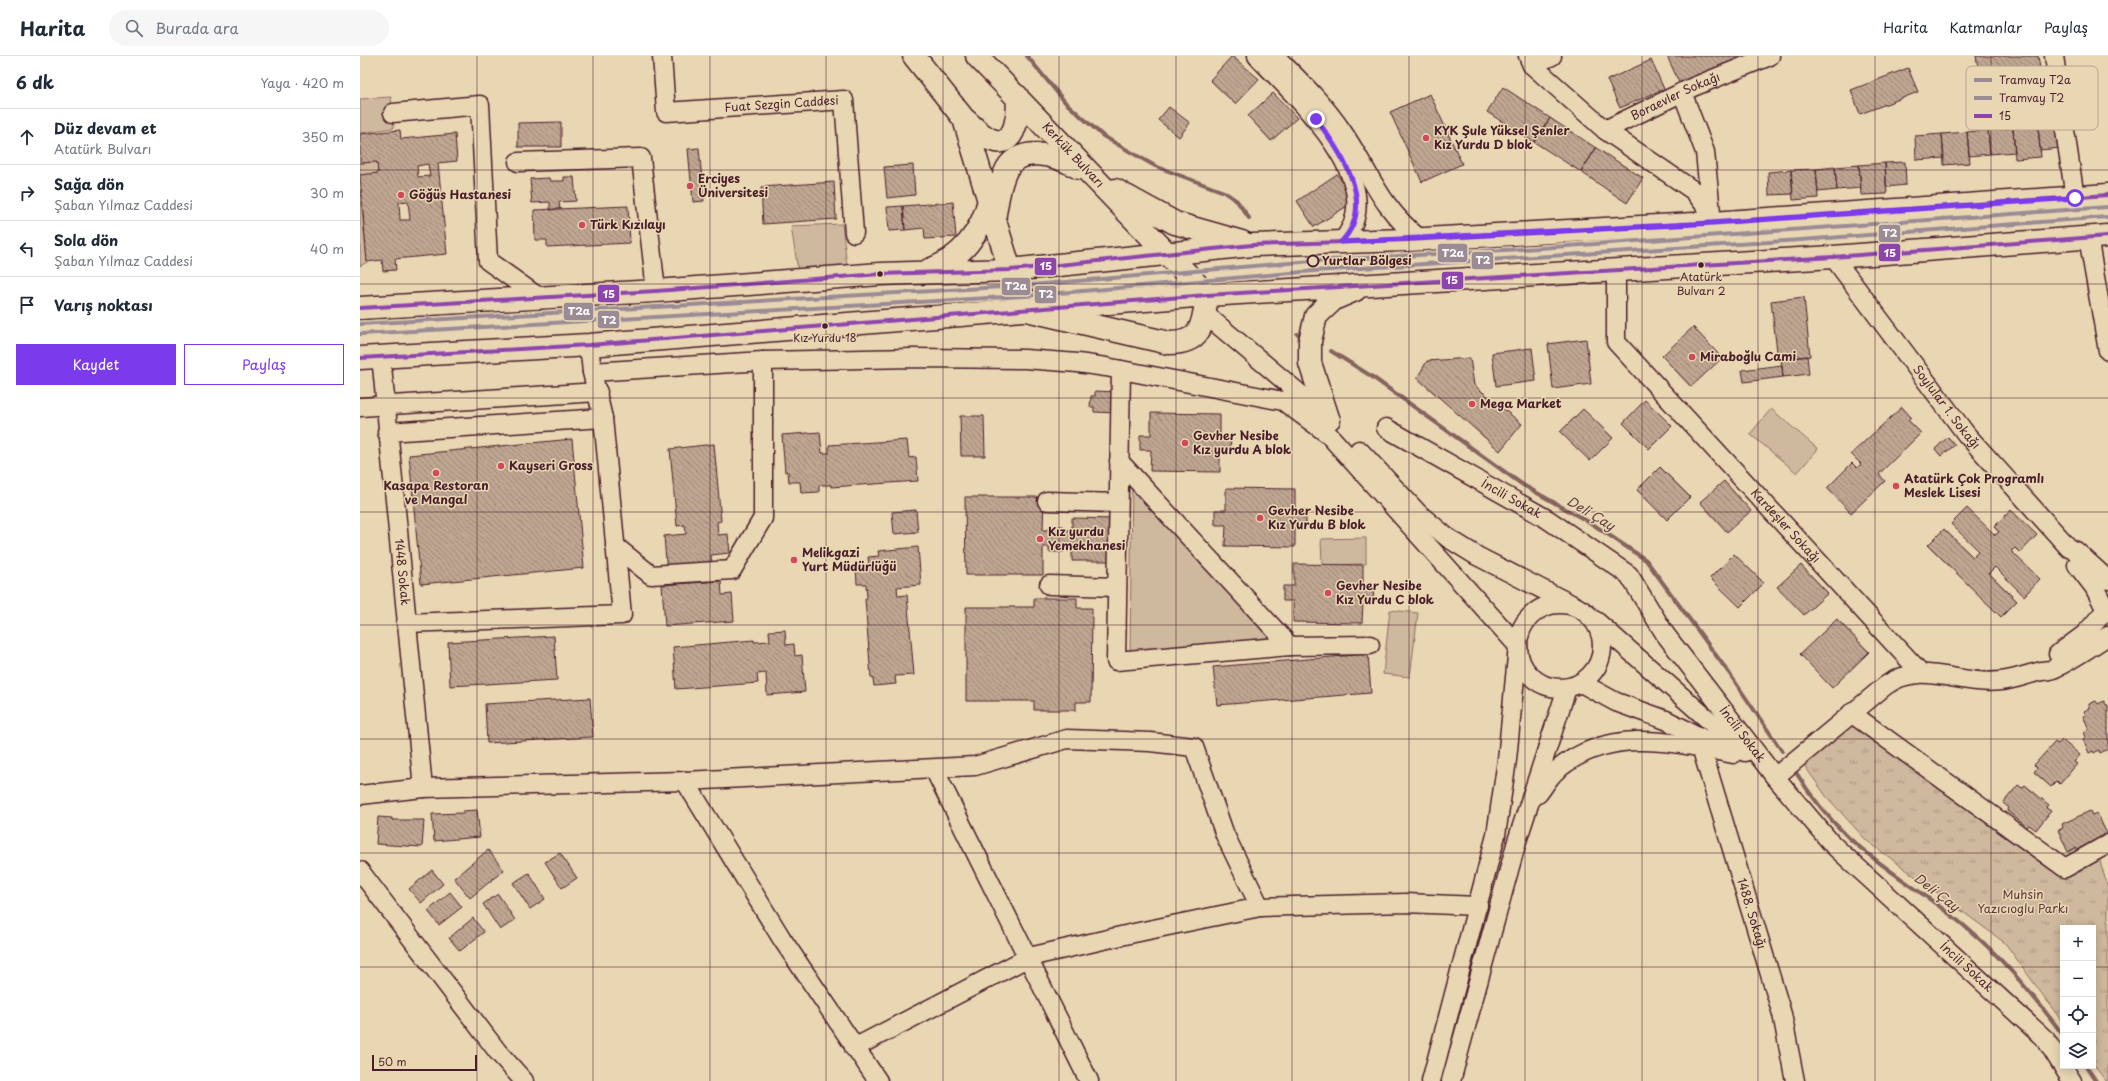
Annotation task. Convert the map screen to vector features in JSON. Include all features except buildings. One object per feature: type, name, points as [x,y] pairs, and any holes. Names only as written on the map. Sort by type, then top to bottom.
[{"type":"main road","points":[[914,56],[964,118],[990,140],[1002,140],[1015,128],[1018,112],[1017,96]]},
{"type":"main road","name":"Kerkük Bulvarı","points":[[977,56],[1168,254],[1206,305]]},
{"type":"main road","points":[[964,118],[1010,270],[1031,311]]},
{"type":"main road","points":[[921,272],[946,262],[967,245],[992,208],[1004,175],[1012,163],[1023,156],[1037,154],[1056,157],[1076,167],[1096,180],[1175,223],[1252,245]]},
{"type":"main road","points":[[360,308],[656,291],[880,274],[1010,270],[1252,245],[1420,239],[1712,223],[2108,195]]},
{"type":"main road","points":[[370,357],[589,345],[1129,302],[1206,305],[1363,286],[1834,257],[2098,236]]},
{"type":"main road","points":[[1328,418],[1310,363],[1310,341],[1316,316],[1334,299],[1363,286]]},
{"type":"main road","points":[[1031,311],[1173,343],[1185,341],[1198,334],[1204,323],[1206,305]]},
{"type":"street","name":"Fuat Sezgin Caddesi","points":[[662,56],[666,112],[844,100],[854,234]]},
{"type":"street","points":[[1257,56],[1316,119],[1336,148],[1351,177],[1358,200],[1357,213],[1353,227],[1341,242]]},
{"type":"street","points":[[1275,56],[1307,87],[1333,118],[1387,206],[1407,229],[1420,239]]},
{"type":"street","points":[[1530,61],[1552,56]]},
{"type":"street","name":"Boraevler Sokağı","points":[[1605,130],[1682,92],[1770,56]]},
{"type":"street","points":[[2054,56],[2055,66]]},
{"type":"street","points":[[1530,61],[1605,130],[1694,191],[1704,204],[1712,223]]},
{"type":"street","points":[[1682,92],[1705,152],[1712,223]]},
{"type":"street","points":[[392,113],[480,105],[488,261],[540,298]]},
{"type":"street","points":[[2065,130],[2075,198]]},
{"type":"street","points":[[518,162],[641,158],[656,291]]},
{"type":"street","points":[[2098,236],[2108,351]]},
{"type":"street","name":"Soylular 1. Sokağı","points":[[1834,257],[1966,434],[2069,548],[2076,551],[2108,580]]},
{"type":"street","name":"Kardeşler Sokağı","points":[[1616,270],[1616,342],[1921,673]]},
{"type":"street","points":[[1206,305],[1328,418],[1418,513],[1448,538],[1477,556],[1582,611],[1774,777]]},
{"type":"street","points":[[406,623],[622,615],[603,418],[592,372],[589,345]]},
{"type":"street","name":"1448 Sokak","points":[[370,357],[385,406],[423,788]]},
{"type":"street","points":[[592,372],[763,361],[913,358],[1025,359],[1078,363],[1283,401],[1328,434],[1518,646],[1520,660],[1527,673],[1538,682],[1552,688],[1574,686],[1666,720],[1733,754],[1774,777]]},
{"type":"street","points":[[615,546],[651,575],[732,570],[763,518],[763,361]]},
{"type":"street","points":[[1127,371],[1119,461],[1116,661],[1290,646],[1370,645]]},
{"type":"street","points":[[360,407],[598,392]]},
{"type":"street","points":[[387,432],[603,418]]},
{"type":"street","name":"İncili Sokak","points":[[1386,428],[1547,519],[1629,574],[1665,634],[1774,777],[1832,845],[2046,1040],[2072,1081]]},
{"type":"street","points":[[1119,461],[1290,646]]},
{"type":"street","points":[[1047,501],[1118,503]]},
{"type":"street","name":"Soylular 1. Sokağı","points":[[2069,548],[2071,558],[2094,587],[2106,609]]},
{"type":"street","points":[[1049,584],[1117,587]]},
{"type":"street","points":[[1431,1081],[1478,906],[1498,820],[1508,760],[1518,646],[1521,632],[1528,619],[1538,610],[1557,604],[1582,611],[1599,631],[1602,650],[1599,663],[1592,674],[1574,686],[1529,806],[1517,841],[1451,1081]]},
{"type":"street","points":[[2040,671],[2047,662],[2085,634],[2106,609]]},
{"type":"street","points":[[1774,777],[1893,680],[1911,673],[1921,673],[1969,681],[1985,682],[2012,679],[2040,671],[2052,670],[2108,636]]},
{"type":"street","points":[[1851,713],[2065,868],[2108,844]]},
{"type":"street","points":[[360,795],[423,788],[685,781],[975,766],[1067,739],[1150,742],[1194,747],[1225,834],[1260,907]]},
{"type":"street","points":[[1529,806],[1556,771],[1579,756],[1607,744],[1638,740],[1701,747],[1733,754]]},
{"type":"street","name":"1488. Sokağı","points":[[1701,747],[1782,1014],[1795,1081]]},
{"type":"street","points":[[934,769],[1029,957],[1089,1081]]},
{"type":"street","points":[[685,781],[782,940],[854,1048],[878,1081]]},
{"type":"street","points":[[361,877],[498,1052],[524,1081]]},
{"type":"street","points":[[854,1048],[1029,957],[1260,907],[1405,903],[1478,906]]},
{"type":"green space","points":[[391,97],[394,128],[360,133],[360,99]]},
{"type":"green space","points":[[377,162],[378,173],[360,175],[360,163]]},
{"type":"green space","points":[[360,189],[367,262],[360,266]]},
{"type":"green space","points":[[842,224],[847,266],[798,270],[791,226]]},
{"type":"green space","points":[[1771,409],[1818,449],[1797,473],[1750,434]]},
{"type":"green space","points":[[1132,481],[1284,643],[1130,653]]},
{"type":"green space","points":[[1366,538],[1366,564],[1322,565],[1321,539]]},
{"type":"green space","points":[[1390,610],[1418,613],[1410,677],[1383,674]]},
{"type":"green space","name":"Muhsin Yazıcıoglu Parkı","points":[[1849,719],[2048,865],[2095,843],[2108,889],[2108,1081],[2106,1081],[2096,1068],[2096,925],[2060,925],[2060,1019],[2005,943],[1866,840],[1826,796],[1799,758]]},
{"type":"waterway","points":[[1027,56],[1065,102],[1103,136],[1155,166],[1224,192],[1237,201],[1249,218]]},
{"type":"waterway","name":"Deli Çay","points":[[1297,334],[1304,338]]},
{"type":"waterway","name":"Deli Çay","points":[[1331,351],[1371,376],[1523,485],[1594,525],[1646,560],[1729,673],[1782,751]]},
{"type":"waterway","name":"Deli Çay","points":[[1795,771],[1819,806],[1848,837],[1877,861],[1938,905],[1995,953],[2042,1007],[2062,1033]]},
{"type":"waterway","name":"Deli Çay","points":[[2088,1069],[2096,1081]]},
{"type":"tram line","name":"T2a","points":[[360,324],[1019,286],[1313,261],[1540,248],[2108,207]]},
{"type":"tram line","name":"T2","points":[[360,334],[1024,296],[1314,271],[1801,240],[2108,217]]},
{"type":"transit line","name":"15","points":[[360,308],[656,291],[880,274],[1010,270],[1252,245],[1407,240],[1712,223],[2108,195]]},
{"type":"transit line","name":"15","points":[[360,358],[589,345],[1207,295],[1833,257],[2108,236]]},
{"type":"place","name":"KYK Şule Yüksel Şenler Kız Yurdu D blok","points":[[1426,138]]},
{"type":"place","name":"Erciyes Üniversitesi","points":[[690,186]]},
{"type":"place","name":"Göğüs Hastanesi","points":[[401,195]]},
{"type":"place","name":"Türk Kızılayı","points":[[582,225]]},
{"type":"place","name":"Yurtlar Bölgesi","points":[[1313,261]]},
{"type":"place","name":"Atatürk Bulvarı 2","points":[[1701,265]]},
{"type":"place","name":"Kız Yurdu 18","points":[[825,326]]},
{"type":"place","name":"Miraboğlu Cami","points":[[1692,357]]},
{"type":"place","name":"Mega Market","points":[[1472,404]]},
{"type":"place","name":"Gevher Nesibe Kız yurdu A blok","points":[[1185,443]]},
{"type":"place","name":"Kayseri Gross","points":[[501,466]]},
{"type":"place","name":"Kasapa Restoran ve Mangal","points":[[436,473]]},
{"type":"place","name":"Atatürk Çok Programlı Meslek Lisesi","points":[[1896,486]]},
{"type":"place","name":"Gevher Nesibe Kız Yurdu B blok","points":[[1260,518]]},
{"type":"place","name":"Kız yurdu Yemekhanesi","points":[[1040,539]]},
{"type":"place","name":"Melikgazi Yurt Müdürlüğü","points":[[794,560]]},
{"type":"place","name":"Gevher Nesibe Kız Yurdu C blok","points":[[1328,593]]},
{"type":"route","points":[[1316,119],[1345,163],[1358,200],[1358,209],[1353,227],[1341,242],[1407,240],[1712,223],[2075,198]]}]
